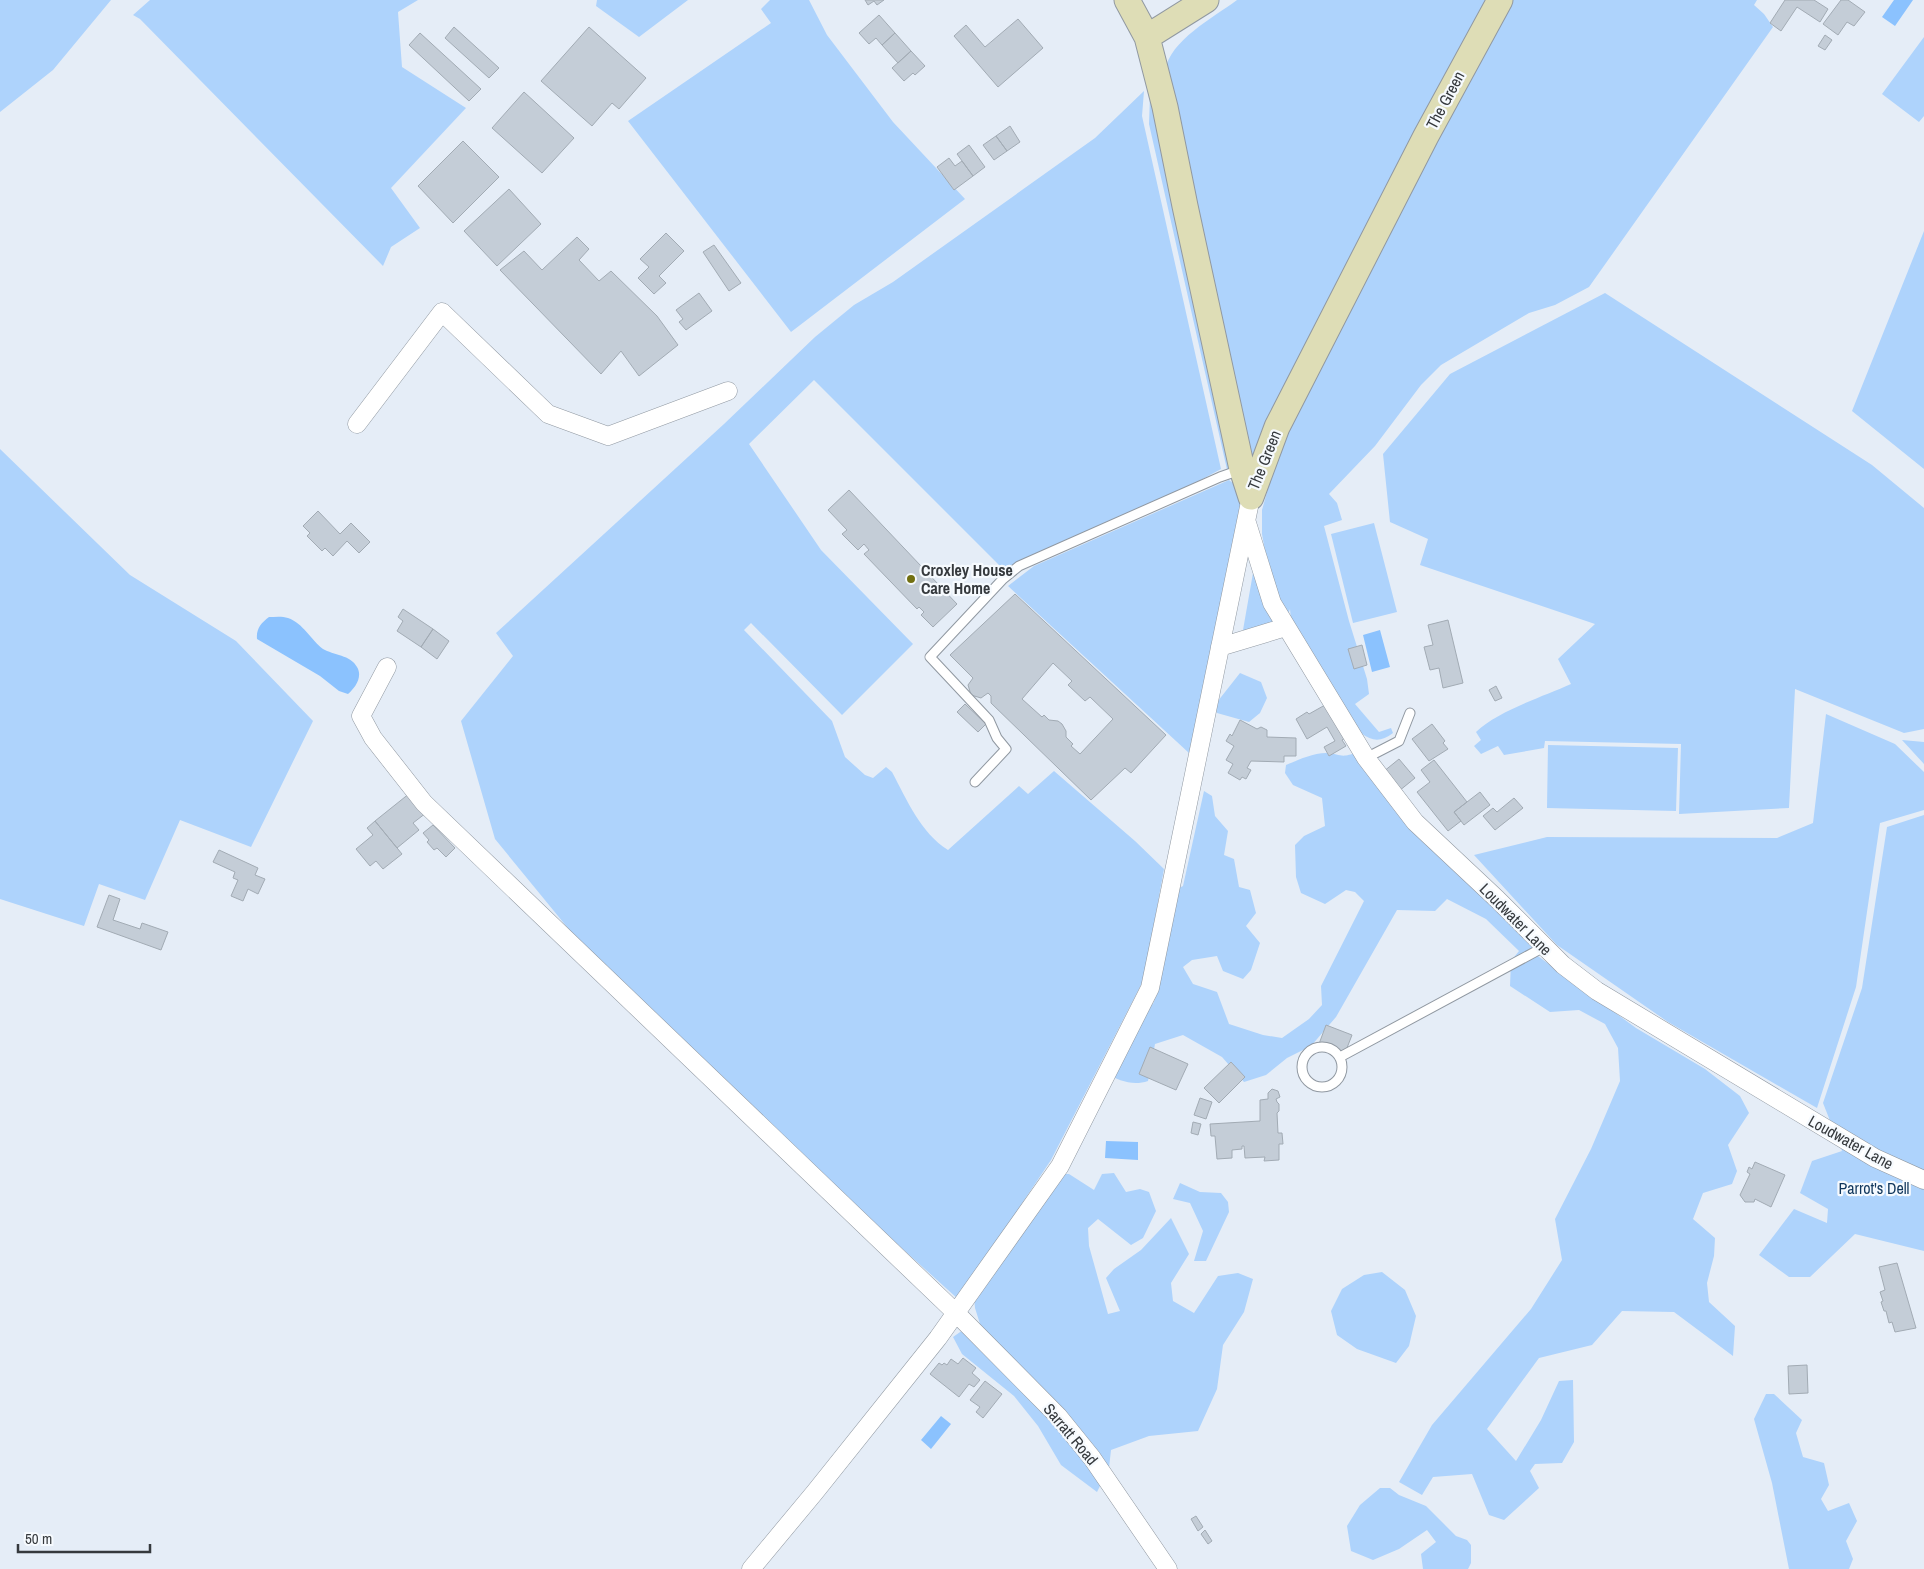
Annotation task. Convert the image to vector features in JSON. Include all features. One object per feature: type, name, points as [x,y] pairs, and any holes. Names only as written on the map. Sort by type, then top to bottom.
[{"type":"street","name":"The Green","points":[[1127,0],[1147,37],[1165,107],[1242,469],[1251,497]]},
{"type":"street","points":[[1147,37],[1206,0]]},
{"type":"street","name":"The Green","points":[[1251,497],[1277,427],[1422,144],[1500,0]]},
{"type":"street","points":[[357,424],[442,312],[548,414],[608,436],[728,391]]},
{"type":"street","points":[[751,1569],[957,1314],[1060,1166],[1150,988],[1251,497]]},
{"type":"street","name":"Loudwater Lane","points":[[1246,521],[1272,603],[1366,758],[1415,822],[1497,899],[1563,965],[1597,991],[1875,1158],[1924,1180]]},
{"type":"street","points":[[1220,647],[1286,627]]},
{"type":"street","name":"Sarratt Road","points":[[387,667],[361,716],[373,738],[424,803],[957,1314],[1058,1416],[1092,1458],[1168,1569]]},
{"type":"lane","points":[[976,782],[1006,749],[997,738],[989,720],[930,657],[1003,579],[1019,566],[1242,469]]},
{"type":"lane","points":[[1366,758],[1399,741],[1410,713]]},
{"type":"lane","points":[[1340,1057],[1544,947]]},
{"type":"lane","points":[[1323,1047],[1330,1048],[1340,1057],[1342,1063],[1341,1076],[1331,1086],[1318,1087],[1312,1084],[1303,1074],[1303,1061],[1310,1050],[1323,1047]]},
{"type":"green space","points":[[0,0],[111,0],[53,70],[0,112]]},
{"type":"green space","points":[[150,0],[418,0],[398,12],[402,67],[466,108],[391,188],[420,228],[391,247],[383,266],[140,19],[133,15]]},
{"type":"green space","points":[[597,0],[688,0],[639,37],[596,6]]},
{"type":"green space","points":[[770,0],[809,0],[827,35],[893,122],[965,199],[791,332],[628,121],[771,23],[761,9]]},
{"type":"green space","points":[[1237,0],[1503,0],[1257,461],[1249,454],[1165,71],[1175,49],[1184,40],[1205,22]]},
{"type":"green space","points":[[1513,0],[1757,0],[1754,5],[1764,14],[1773,27],[1589,287],[1555,305],[1529,313],[1441,365],[1421,385],[1375,446],[1329,494],[1337,503],[1342,520],[1324,526],[1349,621],[1367,679],[1369,694],[1355,704],[1379,732],[1391,728],[1393,733],[1377,740],[1361,733],[1291,620],[1290,609],[1288,615],[1277,594],[1267,562],[1262,534],[1262,510],[1290,426],[1447,116]]},
{"type":"green space","points":[[1924,37],[1924,116],[1919,122],[1882,94]]},
{"type":"green space","points":[[1144,91],[1142,116],[1221,469],[1199,481],[1003,569],[814,380],[749,444],[821,550],[913,644],[842,715],[751,623],[744,630],[832,721],[845,757],[865,775],[873,778],[886,767],[892,772],[922,825],[938,843],[948,850],[1019,786],[1028,794],[1054,771],[1135,841],[1164,869],[1144,979],[1051,1160],[958,1299],[821,1175],[608,977],[495,839],[461,721],[513,656],[496,633],[724,424],[815,337],[854,305],[893,282],[1095,138]]},
{"type":"green space","points":[[1150,95],[1234,463],[1228,474],[1149,124]]},
{"type":"green space","points":[[1924,231],[1924,469],[1852,411]]},
{"type":"green space","points":[[1605,293],[1872,465],[1924,508],[1924,729],[1904,733],[1795,689],[1789,808],[1679,814],[1681,744],[1545,741],[1544,748],[1504,755],[1498,746],[1481,754],[1474,746],[1481,740],[1476,732],[1485,724],[1508,711],[1571,684],[1558,659],[1595,624],[1420,565],[1428,539],[1390,522],[1383,454],[1450,374]]},
{"type":"green space","points":[[0,449],[130,575],[236,641],[313,721],[251,847],[180,820],[145,900],[99,884],[84,926],[0,899]]},
{"type":"green space","points":[[1229,480],[1240,489],[1243,522],[1189,753],[1008,586],[1034,566]]},
{"type":"green space","points":[[1374,523],[1397,612],[1353,623],[1331,534]]},
{"type":"green space","points":[[1253,573],[1263,589],[1274,625],[1244,634],[1243,630]]},
{"type":"green space","points":[[1240,673],[1261,682],[1267,698],[1260,713],[1249,722],[1217,713],[1214,706]]},
{"type":"green space","points":[[1826,714],[1895,744],[1924,772],[1924,810],[1880,823],[1856,987],[1817,1108],[1668,1022],[1557,945],[1474,855],[1547,837],[1777,838],[1813,823]]},
{"type":"green space","points":[[1902,740],[1924,742],[1924,764]]},
{"type":"green space","points":[[1548,745],[1678,748],[1676,811],[1547,808]]},
{"type":"green space","points":[[1357,752],[1475,878],[1484,900],[1495,907],[1534,949],[1531,951],[1636,1028],[1705,1069],[1740,1096],[1749,1113],[1728,1145],[1737,1171],[1732,1184],[1703,1193],[1693,1219],[1715,1238],[1714,1256],[1707,1283],[1709,1302],[1735,1326],[1733,1356],[1674,1312],[1622,1311],[1592,1345],[1539,1358],[1487,1429],[1516,1461],[1541,1420],[1559,1381],[1573,1380],[1574,1442],[1562,1463],[1535,1464],[1530,1471],[1539,1488],[1504,1520],[1489,1515],[1472,1474],[1433,1477],[1422,1495],[1399,1482],[1432,1425],[1531,1309],[1562,1260],[1555,1219],[1591,1149],[1620,1081],[1618,1048],[1605,1024],[1579,1010],[1550,1012],[1510,986],[1511,961],[1519,951],[1486,919],[1447,899],[1435,911],[1397,910],[1336,1017],[1311,1046],[1287,1058],[1266,1075],[1244,1082],[1222,1057],[1183,1035],[1155,1044],[1148,1081],[1126,1082],[1106,1073],[1139,1009],[1153,1004],[1157,994],[1169,906],[1168,894],[1183,886],[1204,791],[1212,796],[1215,816],[1228,831],[1224,855],[1234,859],[1239,887],[1250,890],[1256,913],[1246,926],[1260,943],[1251,970],[1243,979],[1223,971],[1217,956],[1192,960],[1183,967],[1193,984],[1217,992],[1229,1024],[1263,1035],[1282,1038],[1309,1019],[1322,1005],[1321,986],[1364,901],[1355,892],[1346,890],[1325,904],[1301,893],[1296,877],[1295,845],[1304,836],[1325,826],[1322,798],[1293,785],[1285,773],[1286,765],[1316,754],[1326,753],[1344,756]]},
{"type":"green space","name":"Parrot's Dell","points":[[1924,815],[1924,1251],[1855,1234],[1810,1277],[1789,1277],[1759,1255],[1794,1209],[1827,1223],[1828,1209],[1800,1193],[1812,1161],[1842,1151],[1823,1103],[1862,988],[1887,827]]},
{"type":"green space","points":[[1114,1173],[1126,1192],[1140,1189],[1149,1192],[1156,1211],[1143,1238],[1131,1245],[1098,1219],[1088,1228],[1089,1246],[1108,1314],[1120,1311],[1106,1278],[1114,1269],[1141,1250],[1171,1218],[1189,1254],[1171,1283],[1173,1301],[1194,1313],[1218,1276],[1238,1273],[1253,1279],[1244,1312],[1223,1345],[1217,1389],[1198,1431],[1149,1436],[1111,1450],[1109,1468],[1097,1492],[1061,1465],[1038,1426],[1014,1396],[962,1354],[953,1337],[963,1330],[986,1343],[975,1308],[974,1296],[1053,1174],[1069,1174],[1094,1190],[1102,1174]]},
{"type":"green space","points":[[1180,1183],[1200,1192],[1221,1193],[1228,1202],[1229,1212],[1206,1261],[1194,1261],[1203,1231],[1190,1203],[1173,1199]]},
{"type":"green space","points":[[1382,1272],[1405,1290],[1416,1316],[1409,1346],[1396,1363],[1357,1349],[1337,1335],[1331,1311],[1342,1289],[1364,1275]]},
{"type":"green space","points":[[1766,1394],[1774,1394],[1802,1420],[1796,1433],[1803,1457],[1824,1463],[1829,1485],[1821,1499],[1828,1511],[1849,1503],[1857,1521],[1846,1541],[1853,1559],[1849,1569],[1789,1569],[1772,1483],[1754,1419]]},
{"type":"green space","points":[[1380,1488],[1390,1488],[1399,1495],[1426,1506],[1456,1536],[1467,1540],[1471,1545],[1471,1563],[1468,1569],[1423,1569],[1421,1554],[1436,1542],[1427,1530],[1399,1549],[1373,1560],[1351,1551],[1347,1526],[1360,1505]]},
{"type":"shaded area","points":[[1894,0],[1913,0],[1895,26],[1882,17]]},
{"type":"shaded area","points":[[269,617],[283,617],[293,620],[323,649],[351,660],[359,671],[359,678],[353,689],[348,694],[339,691],[320,676],[257,639],[257,632],[260,626]]},
{"type":"shaded area","points":[[1380,630],[1390,667],[1372,672],[1363,635]]},
{"type":"shaded area","points":[[1106,1141],[1138,1142],[1138,1160],[1105,1158]]},
{"type":"shaded area","points":[[941,1416],[951,1424],[931,1449],[921,1440]]},
{"type":"building","points":[[865,0],[884,0],[877,5],[874,1],[868,5]]},
{"type":"building","points":[[1785,0],[1814,0],[1828,9],[1820,22],[1797,7],[1781,31],[1770,23]]},
{"type":"building","points":[[1841,0],[1848,0],[1865,12],[1854,26],[1847,22],[1838,35],[1823,24]]},
{"type":"building","points":[[879,15],[895,33],[882,45],[876,38],[869,44],[859,33]]},
{"type":"building","points":[[1018,19],[1043,48],[998,87],[954,36],[966,25],[985,47]]},
{"type":"building","points":[[454,27],[499,68],[489,78],[445,38]]},
{"type":"building","points":[[589,27],[646,78],[619,109],[612,103],[592,126],[541,81]]},
{"type":"building","points":[[420,33],[481,89],[469,101],[409,45]]},
{"type":"building","points":[[895,33],[911,51],[898,63],[882,45]]},
{"type":"building","points":[[1825,35],[1832,40],[1825,50],[1818,46]]},
{"type":"building","points":[[911,51],[925,66],[915,75],[913,73],[904,81],[892,68]]},
{"type":"building","points":[[524,92],[574,138],[542,173],[492,128]]},
{"type":"building","points":[[1010,126],[1020,142],[1007,151],[996,136]]},
{"type":"building","points":[[996,136],[1007,151],[994,160],[983,145]]},
{"type":"building","points":[[463,141],[499,177],[453,223],[418,186]]},
{"type":"building","points":[[969,145],[985,167],[973,176],[957,154]]},
{"type":"building","points":[[949,158],[955,166],[962,161],[973,176],[954,190],[937,167]]},
{"type":"building","points":[[509,189],[541,224],[497,266],[464,231]]},
{"type":"building","points":[[666,233],[684,251],[659,276],[666,283],[654,294],[638,278],[649,267],[640,259]]},
{"type":"building","points":[[577,237],[589,249],[579,260],[599,281],[611,271],[657,316],[678,345],[639,376],[621,351],[601,374],[500,270],[524,251],[542,270]]},
{"type":"building","points":[[714,245],[741,283],[729,291],[703,252]]},
{"type":"building","points":[[699,293],[712,311],[686,330],[679,322],[683,319],[676,310]]},
{"type":"building","name":"Croxley House Care Home","points":[[849,490],[957,604],[933,627],[921,615],[924,612],[919,607],[917,609],[864,554],[869,550],[864,544],[858,550],[842,534],[847,530],[828,510]]},
{"type":"building","points":[[318,511],[340,534],[351,523],[370,542],[359,553],[347,541],[333,556],[325,548],[322,551],[307,536],[310,533],[303,526]]},
{"type":"building","points":[[1015,594],[1166,735],[1131,773],[1125,768],[1091,800],[991,703],[991,696],[988,693],[981,698],[971,695],[968,685],[973,678],[950,655]],"holes":[[[1053,663],[1072,681],[1068,685],[1085,701],[1090,697],[1113,719],[1080,754],[1071,746],[1073,744],[1066,737],[1066,731],[1062,724],[1058,721],[1049,720],[1044,715],[1042,717],[1022,699]]]},
{"type":"building","points":[[403,609],[433,629],[421,647],[397,631],[403,621],[398,617]]},
{"type":"building","points":[[1448,620],[1463,683],[1443,688],[1439,668],[1430,670],[1424,647],[1433,645],[1428,625]]},
{"type":"building","points":[[433,629],[449,641],[437,659],[421,647]]},
{"type":"building","points":[[1362,645],[1367,665],[1354,669],[1348,649]]},
{"type":"building","points":[[1496,686],[1502,698],[1495,701],[1489,690]]},
{"type":"building","points":[[965,704],[986,724],[978,732],[957,712]]},
{"type":"building","points":[[1325,705],[1345,738],[1342,740],[1346,746],[1329,756],[1324,747],[1335,741],[1327,727],[1307,739],[1296,719],[1307,712],[1309,714]]},
{"type":"building","points":[[1240,720],[1257,729],[1261,727],[1267,730],[1267,737],[1296,738],[1296,756],[1284,756],[1284,762],[1251,761],[1247,768],[1251,770],[1246,779],[1242,777],[1240,780],[1228,773],[1233,764],[1226,760],[1234,746],[1226,741],[1230,734],[1232,736]]},
{"type":"building","points":[[1432,724],[1445,741],[1443,743],[1448,749],[1429,761],[1412,739]]},
{"type":"building","points":[[1399,759],[1415,778],[1399,791],[1383,772]]},
{"type":"building","points":[[1434,760],[1467,802],[1454,812],[1461,821],[1448,831],[1417,792],[1430,782],[1421,770]]},
{"type":"building","points":[[1480,792],[1490,805],[1464,825],[1454,812]]},
{"type":"building","points":[[410,793],[426,813],[413,823],[419,830],[397,848],[375,821]]},
{"type":"building","points":[[1514,798],[1523,808],[1495,830],[1483,816],[1493,808],[1497,812]]},
{"type":"building","points":[[375,821],[402,854],[383,869],[376,861],[370,866],[356,849],[373,835],[367,828]]},
{"type":"building","points":[[433,825],[455,848],[446,857],[437,848],[434,850],[427,842],[429,840],[423,833]]},
{"type":"building","points":[[219,850],[258,868],[255,875],[265,879],[258,894],[248,889],[243,901],[231,896],[238,880],[233,878],[235,872],[213,862]]},
{"type":"building","points":[[109,895],[120,899],[113,920],[140,929],[142,923],[168,932],[161,950],[97,927]]},
{"type":"building","points":[[1326,1025],[1352,1035],[1345,1053],[1319,1044]]},
{"type":"building","points":[[1150,1047],[1188,1064],[1176,1090],[1139,1074]]},
{"type":"building","points":[[1231,1062],[1245,1077],[1219,1103],[1204,1088]]},
{"type":"building","points":[[1272,1089],[1278,1091],[1280,1097],[1276,1099],[1279,1104],[1279,1111],[1277,1113],[1278,1133],[1282,1133],[1283,1144],[1279,1144],[1279,1160],[1264,1161],[1265,1157],[1245,1158],[1244,1146],[1242,1146],[1242,1149],[1232,1150],[1232,1158],[1217,1159],[1215,1136],[1211,1136],[1210,1124],[1260,1121],[1260,1100],[1268,1099],[1268,1093]]},
{"type":"building","points":[[1200,1098],[1212,1102],[1206,1119],[1194,1115]]},
{"type":"building","points":[[1193,1122],[1201,1124],[1198,1135],[1191,1133]]},
{"type":"building","points":[[1755,1162],[1785,1175],[1771,1207],[1755,1199],[1754,1202],[1745,1202],[1740,1195],[1750,1174],[1747,1172],[1749,1167],[1752,1169]]},
{"type":"building","points":[[1897,1263],[1916,1328],[1895,1332],[1892,1322],[1889,1323],[1881,1302],[1883,1301],[1880,1292],[1885,1290],[1879,1267]]},
{"type":"building","points":[[963,1358],[976,1368],[972,1373],[980,1380],[974,1387],[969,1384],[959,1397],[930,1374],[939,1363],[947,1365],[951,1359],[958,1364]]},
{"type":"building","points":[[1807,1365],[1808,1393],[1789,1394],[1788,1366]]},
{"type":"building","points":[[985,1381],[1002,1394],[983,1418],[976,1412],[980,1407],[970,1400]]},
{"type":"building","points":[[1196,1516],[1203,1527],[1198,1531],[1191,1519]]},
{"type":"building","points":[[1205,1530],[1212,1541],[1208,1544],[1201,1534]]},
{"type":"place","name":"Croxley House Care Home","points":[[911,579]]}]
